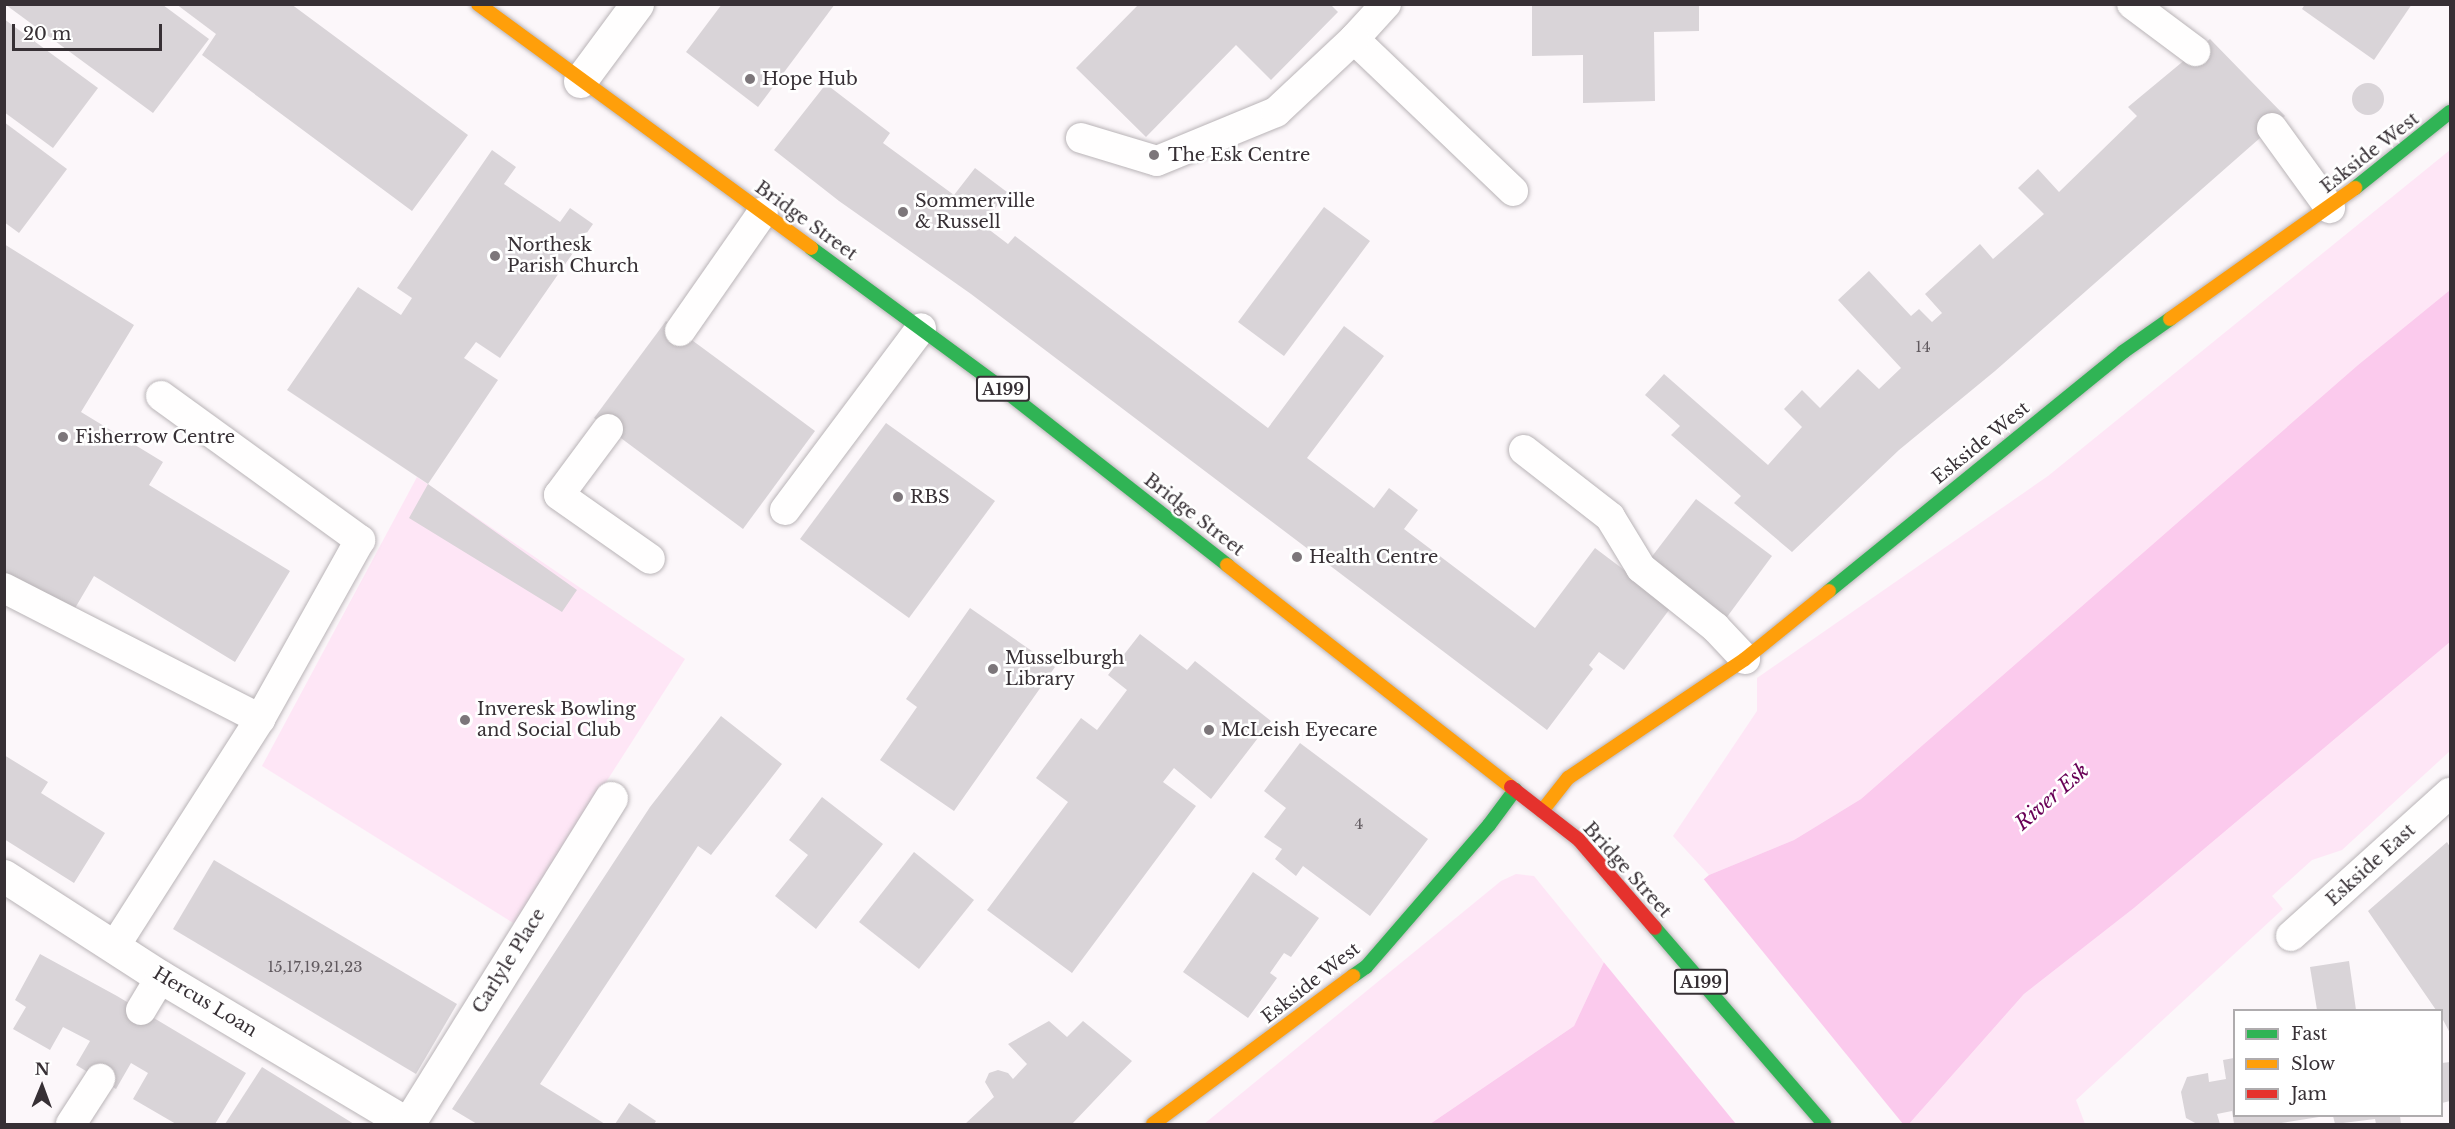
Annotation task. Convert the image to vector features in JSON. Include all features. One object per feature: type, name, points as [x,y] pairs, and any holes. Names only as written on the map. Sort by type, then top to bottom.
[{"type":"main road","name":"Bridge Street","points":[[478,4],[999,386],[1579,840],[1824,1125]]},
{"type":"main road","name":"Eskside West","points":[[1542,810],[1568,778],[1745,659],[2123,352],[2330,208],[2451,112]]},
{"type":"main road","name":"Eskside West","points":[[1153,1125],[1366,967],[1515,790]]},
{"type":"street","points":[[580,81],[638,4]]},
{"type":"street","name":"Carlyle Place","points":[[408,1125],[611,798]]},
{"type":"street","name":"Hercus Loan","points":[[4,876],[161,977],[408,1125]]},
{"type":"lane","points":[[1081,138],[1157,161],[1276,112],[1354,39],[1386,4]]},
{"type":"lane","points":[[2132,4],[2195,51]]},
{"type":"lane","points":[[1354,39],[1513,192]]},
{"type":"lane","points":[[2272,128],[2330,208]]},
{"type":"lane","points":[[680,331],[763,212]]},
{"type":"lane","points":[[785,510],[921,328]]},
{"type":"lane","points":[[115,946],[260,719],[360,540],[161,396]]},
{"type":"lane","points":[[608,429],[559,495],[650,559]]},
{"type":"lane","points":[[1524,450],[1610,517],[1641,568],[1715,627],[1745,659]]},
{"type":"lane","points":[[4,588],[260,719]]},
{"type":"lane","name":"Eskside East","points":[[2291,936],[2451,793]]},
{"type":"lane","points":[[141,1010],[161,977]]},
{"type":"lane","points":[[72,1125],[100,1079]]},
{"type":"shaded area","points":[[2450,150],[2450,290],[2358,365],[1861,799],[1794,840],[1709,875],[1673,836],[1757,711],[1757,678],[2048,476]]},
{"type":"shaded area","name":"Inveresk Bowling and Social Club","points":[[417,477],[685,659],[515,924],[262,766]]},
{"type":"shaded area","points":[[2450,642],[2450,751],[2342,850],[2312,860],[2272,896],[2283,909],[2076,1100],[2085,1124],[1909,1124],[2024,994],[2134,908]]},
{"type":"shaded area","points":[[1516,874],[1534,876],[1604,962],[1574,1026],[1430,1124],[1204,1124],[1501,881]]},
{"type":"water","name":"River Esk","points":[[2450,290],[2450,642],[2134,908],[2024,994],[1909,1124],[1430,1124],[1574,1026],[1604,962],[1709,875],[1794,840],[1861,799],[2358,365]]},
{"type":"pier","points":[[1702,877],[1903,1124],[1736,1124],[1602,960]]},
{"type":"building","points":[[176,4],[291,4],[468,135],[412,211],[202,55],[216,34]]},
{"type":"building","name":"Hope Hub","points":[[722,4],[835,4],[758,107],[686,52]]},
{"type":"building","points":[[1139,4],[1330,4],[1338,12],[1271,80],[1236,45],[1146,137],[1076,68]]},
{"type":"building","points":[[1532,4],[1699,4],[1699,31],[1654,32],[1655,101],[1583,103],[1583,55],[1532,56]]},
{"type":"building","points":[[2305,4],[2412,4],[2374,60],[2302,9]]},
{"type":"building","points":[[6,5],[163,5],[209,39],[153,113]]},
{"type":"building","points":[[4,19],[98,88],[53,148],[4,112]]},
{"type":"building","points":[[2210,39],[2285,116],[1995,371],[1899,450],[1792,552],[1734,503],[1741,496],[1671,435],[1680,426],[1645,395],[1664,374],[1768,465],[1802,427],[1784,409],[1802,390],[1820,408],[1858,369],[1879,389],[1901,368],[1838,300],[1869,271],[1911,316],[1919,309],[1932,322],[1942,313],[1925,294],[1980,244],[1993,259],[2044,214],[2018,188],[2038,169],[2059,192],[2137,116],[2128,107]]},
{"type":"building","points":[[2368,83],[2379,88],[2384,99],[2379,110],[2368,115],[2357,110],[2352,99],[2357,88]]},
{"type":"building","points":[[826,84],[890,133],[883,143],[954,195],[975,168],[1007,192],[983,225],[1008,244],[1015,236],[1268,428],[1344,326],[1384,356],[1307,458],[1374,508],[1389,488],[1418,510],[1404,529],[1535,628],[1595,548],[1672,606],[1624,670],[1599,652],[1589,665],[1593,669],[1547,730],[971,294],[839,201],[774,150]]},
{"type":"building","points":[[4,122],[67,169],[19,233],[4,222]]},
{"type":"building","points":[[492,150],[516,167],[504,184],[560,222],[570,208],[593,224],[500,358],[476,342],[464,358],[498,380],[428,484],[287,390],[358,287],[401,315],[412,298],[397,288]]},
{"type":"building","points":[[1324,207],[1370,241],[1284,356],[1238,322]]},
{"type":"building","name":"Fisherrow Centre","points":[[4,244],[134,325],[81,412],[163,462],[149,485],[290,571],[235,662],[94,576],[68,620],[4,581]]},
{"type":"building","points":[[666,321],[815,431],[743,529],[594,418]]},
{"type":"building","points":[[886,423],[995,501],[909,618],[800,539]]},
{"type":"building","points":[[428,484],[577,590],[562,612],[409,518]]},
{"type":"building","points":[[1696,499],[1772,556],[1727,617],[1650,559]]},
{"type":"building","points":[[970,608],[1055,667],[954,811],[880,760],[917,707],[906,699]]},
{"type":"building","points":[[1140,634],[1187,670],[1195,661],[1271,721],[1211,799],[1174,768],[1163,782],[1196,806],[1072,973],[987,910],[1068,802],[1036,778],[1081,718],[1097,730],[1127,690],[1108,675]]},
{"type":"building","points":[[721,716],[782,764],[711,855],[698,846],[540,1084],[605,1124],[477,1124],[452,1109],[650,807]]},
{"type":"building","points":[[1300,743],[1428,839],[1370,916],[1303,866],[1296,876],[1275,859],[1282,849],[1264,837],[1286,808],[1264,791]]},
{"type":"building","points":[[4,755],[48,782],[41,793],[105,833],[74,883],[4,839]]},
{"type":"building","points":[[822,797],[883,844],[816,929],[775,896],[808,855],[789,840]]},
{"type":"building","points":[[2447,842],[2450,847],[2450,1033],[2443,1020],[2443,1009],[2435,1009],[2368,911]]},
{"type":"building","points":[[914,852],[974,900],[919,969],[859,922]]},
{"type":"building","points":[[214,860],[457,1004],[416,1074],[173,929]]},
{"type":"building","points":[[1253,872],[1319,918],[1291,957],[1284,953],[1270,973],[1277,978],[1248,1018],[1183,972]]},
{"type":"building","points":[[40,954],[117,996],[246,1073],[215,1124],[176,1124],[133,1099],[148,1073],[131,1063],[116,1089],[76,1065],[90,1041],[63,1027],[50,1050],[13,1029],[26,1007],[15,1000]]},
{"type":"building","points":[[2349,961],[2356,1009],[2317,1009],[2310,967]]},
{"type":"building","points":[[1049,1021],[1067,1037],[1083,1021],[1132,1061],[1072,1124],[965,1124],[994,1097],[985,1082],[989,1073],[998,1070],[1008,1073],[1013,1079],[1027,1064],[1008,1044]]},
{"type":"building","points":[[2233,1058],[2233,1117],[2319,1117],[2275,1124],[2234,1124],[2232,1111],[2217,1114],[2220,1124],[2197,1124],[2186,1118],[2181,1092],[2187,1077],[2208,1073],[2209,1082],[2226,1079],[2223,1060]]},
{"type":"building","points":[[2450,1062],[2450,1101],[2443,1103],[2443,1063]]},
{"type":"building","points":[[262,1067],[354,1124],[225,1124]]},
{"type":"building","points":[[629,1103],[656,1121],[654,1124],[615,1124]]},
{"type":"building","points":[[2333,1117],[2400,1117],[2401,1124],[2376,1124],[2375,1119],[2335,1124]]},
{"type":"traffic: fast","points":[[2355,188],[2450,112]]},
{"type":"traffic: fast","points":[[811,248],[999,386],[1227,565]]},
{"type":"traffic: fast","points":[[1829,591],[2123,352],[2170,319]]},
{"type":"traffic: fast","points":[[1353,976],[1366,967],[1489,825],[1515,790]]},
{"type":"traffic: fast","points":[[1655,928],[1824,1124]]},
{"type":"traffic: slow","points":[[478,4],[811,248]]},
{"type":"traffic: slow","points":[[2170,319],[2355,188]]},
{"type":"traffic: slow","points":[[1227,565],[1511,787]]},
{"type":"traffic: slow","points":[[1542,811],[1568,778],[1745,659],[1829,591]]},
{"type":"traffic: slow","points":[[1153,1124],[1353,976]]},
{"type":"traffic: jam","points":[[1511,787],[1579,840],[1655,928]]},
{"type":"place","name":"Hope Hub","points":[[750,79]]},
{"type":"place","name":"The Esk Centre","points":[[1154,155]]},
{"type":"place","name":"Sommerville & Russell","points":[[903,212]]},
{"type":"place","name":"Northesk Parish Church","points":[[495,256]]},
{"type":"place","name":"Fisherrow Centre","points":[[63,437]]},
{"type":"place","name":"RBS","points":[[898,497]]},
{"type":"place","name":"Health Centre","points":[[1297,557]]},
{"type":"place","name":"Musselburgh Library","points":[[993,669]]},
{"type":"place","name":"Inveresk Bowling and Social Club","points":[[465,720]]},
{"type":"place","name":"McLeish Eyecare","points":[[1209,730]]}]
